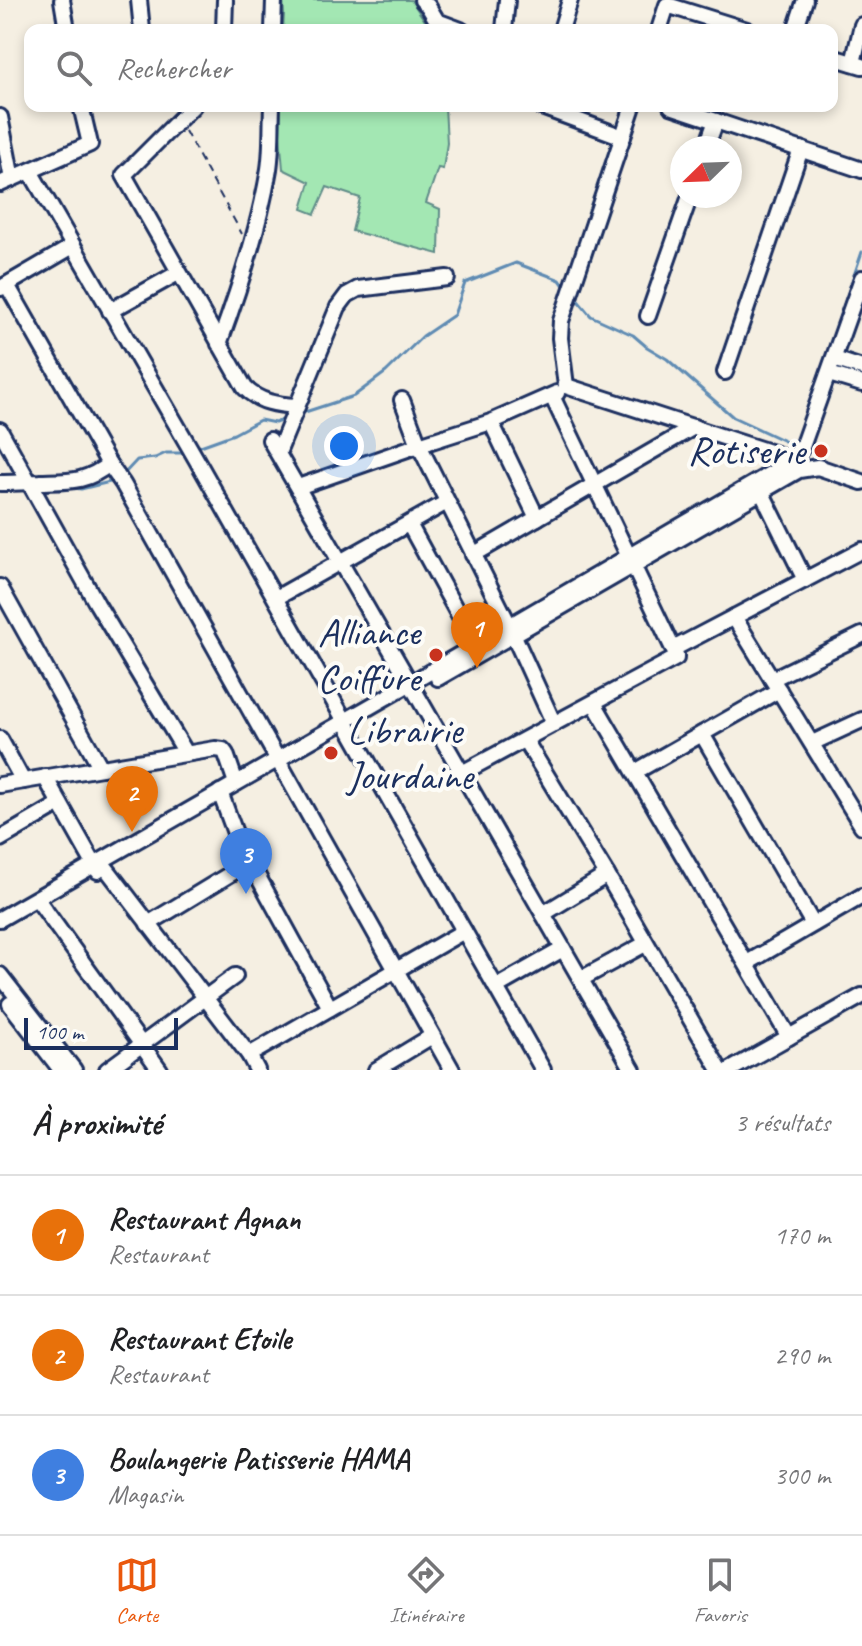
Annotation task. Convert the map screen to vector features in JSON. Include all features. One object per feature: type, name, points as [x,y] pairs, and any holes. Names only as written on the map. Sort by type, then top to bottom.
[{"type":"street","points":[[62,0],[66,24]]},
{"type":"street","points":[[139,0],[141,24]]},
{"type":"street","points":[[224,24],[225,0]]},
{"type":"street","points":[[273,24],[274,0]]},
{"type":"street","points":[[422,0],[437,21],[445,24]]},
{"type":"street","points":[[505,24],[507,0]]},
{"type":"street","points":[[563,24],[570,0]]},
{"type":"street","points":[[797,24],[805,0]]},
{"type":"street","points":[[661,24],[667,5],[728,24]]},
{"type":"street","points":[[857,65],[862,25]]},
{"type":"street","points":[[0,117],[6,182],[90,144],[82,112]]},
{"type":"street","points":[[187,112],[124,175],[245,388],[254,397],[295,410]]},
{"type":"street","points":[[219,344],[257,229],[270,166],[272,112]]},
{"type":"street","points":[[555,112],[623,137]]},
{"type":"street","points":[[566,386],[561,321],[631,112]]},
{"type":"street","points":[[689,112],[862,170]]},
{"type":"street","points":[[710,136],[716,121]]},
{"type":"street","points":[[725,372],[801,149]]},
{"type":"street","points":[[30,171],[543,1070]]},
{"type":"street","points":[[648,316],[686,208]]},
{"type":"street","points":[[73,246],[4,287],[116,473],[452,1070]]},
{"type":"street","points":[[110,311],[178,273]]},
{"type":"street","points":[[278,453],[338,307],[347,295],[358,289],[447,278]]},
{"type":"street","points":[[631,561],[794,460],[802,447],[862,278]]},
{"type":"street","points":[[832,366],[862,368]]},
{"type":"street","points":[[832,366],[862,384]]},
{"type":"street","points":[[298,487],[491,422],[552,396],[566,386]]},
{"type":"street","points":[[566,386],[794,460]]},
{"type":"street","points":[[462,773],[674,660],[676,655],[552,396]]},
{"type":"street","points":[[402,400],[419,445],[554,724]]},
{"type":"street","points":[[491,422],[537,518]]},
{"type":"street","points":[[473,555],[694,427]]},
{"type":"street","points":[[0,430],[97,604],[186,753]]},
{"type":"street","points":[[270,440],[633,1070]]},
{"type":"street","points":[[0,929],[40,902],[631,561],[799,470],[818,467],[862,482]]},
{"type":"street","points":[[0,483],[60,482],[99,472],[116,473]]},
{"type":"street","points":[[761,491],[805,580]]},
{"type":"street","points":[[276,598],[447,502]]},
{"type":"street","points":[[409,524],[475,645]]},
{"type":"street","points":[[673,649],[862,550]]},
{"type":"street","points":[[0,587],[101,768]]},
{"type":"street","points":[[734,617],[812,743],[857,807],[862,826]]},
{"type":"street","points":[[413,687],[475,645],[511,630]]},
{"type":"street","points":[[635,772],[702,734],[776,684],[862,635]]},
{"type":"street","points":[[594,703],[789,1037]]},
{"type":"street","points":[[812,743],[862,720]]},
{"type":"street","points":[[702,734],[813,924]]},
{"type":"street","points":[[0,739],[23,781]]},
{"type":"street","points":[[525,740],[720,1070]]},
{"type":"street","points":[[0,785],[186,753],[223,750],[236,783]]},
{"type":"street","points":[[222,796],[236,783],[280,763]]},
{"type":"street","points":[[45,777],[100,868],[148,924],[249,1055],[257,1070]]},
{"type":"street","points":[[222,796],[235,833],[330,1008]]},
{"type":"street","points":[[0,839],[60,804]]},
{"type":"street","points":[[148,924],[250,862]]},
{"type":"street","points":[[543,914],[607,875]]},
{"type":"street","points":[[747,963],[862,896]]},
{"type":"street","points":[[0,919],[40,902]]},
{"type":"street","points":[[40,902],[160,1070]]},
{"type":"street","points":[[249,1055],[464,931]]},
{"type":"street","points":[[581,979],[645,944]]},
{"type":"street","points":[[496,987],[563,949]]},
{"type":"street","points":[[0,975],[74,1070]]},
{"type":"street","points":[[107,1070],[235,976]]},
{"type":"street","points":[[0,991],[61,1070]]},
{"type":"street","points":[[730,1070],[862,996]]},
{"type":"street","points":[[376,1070],[432,1036]]},
{"type":"path","points":[[178,121],[251,249]]},
{"type":"green space","points":[[283,0],[411,0],[427,24],[283,24]]},
{"type":"green space","points":[[281,112],[445,112],[447,143],[443,169],[438,168],[426,203],[440,209],[439,254],[352,231],[360,198],[327,187],[315,214],[302,209],[310,182],[283,169]]},
{"type":"waterway","points":[[801,430],[862,252]]},
{"type":"waterway","points":[[299,414],[354,396],[386,372],[423,336],[454,315],[465,283],[516,263],[560,280],[566,288]]},
{"type":"waterway","points":[[574,296],[591,316],[633,335],[667,359],[733,417],[796,445]]},
{"type":"waterway","points":[[195,448],[234,434],[260,420],[275,423],[285,419]]},
{"type":"waterway","points":[[123,475],[137,460],[188,450]]},
{"type":"waterway","points":[[67,487],[81,489],[114,481]]},
{"type":"place","name":"Rotiserie","points":[[821,451]]},
{"type":"place","name":"Alliance Coiffure","points":[[436,655]]},
{"type":"place","name":"Restaurant Agnan","points":[[477,668]]},
{"type":"place","name":"Librairie Jourdaine","points":[[331,753]]},
{"type":"place","name":"Restaurant Etoile","points":[[132,832]]},
{"type":"place","name":"Boulangerie Patisserie HAMA","points":[[246,894]]}]
